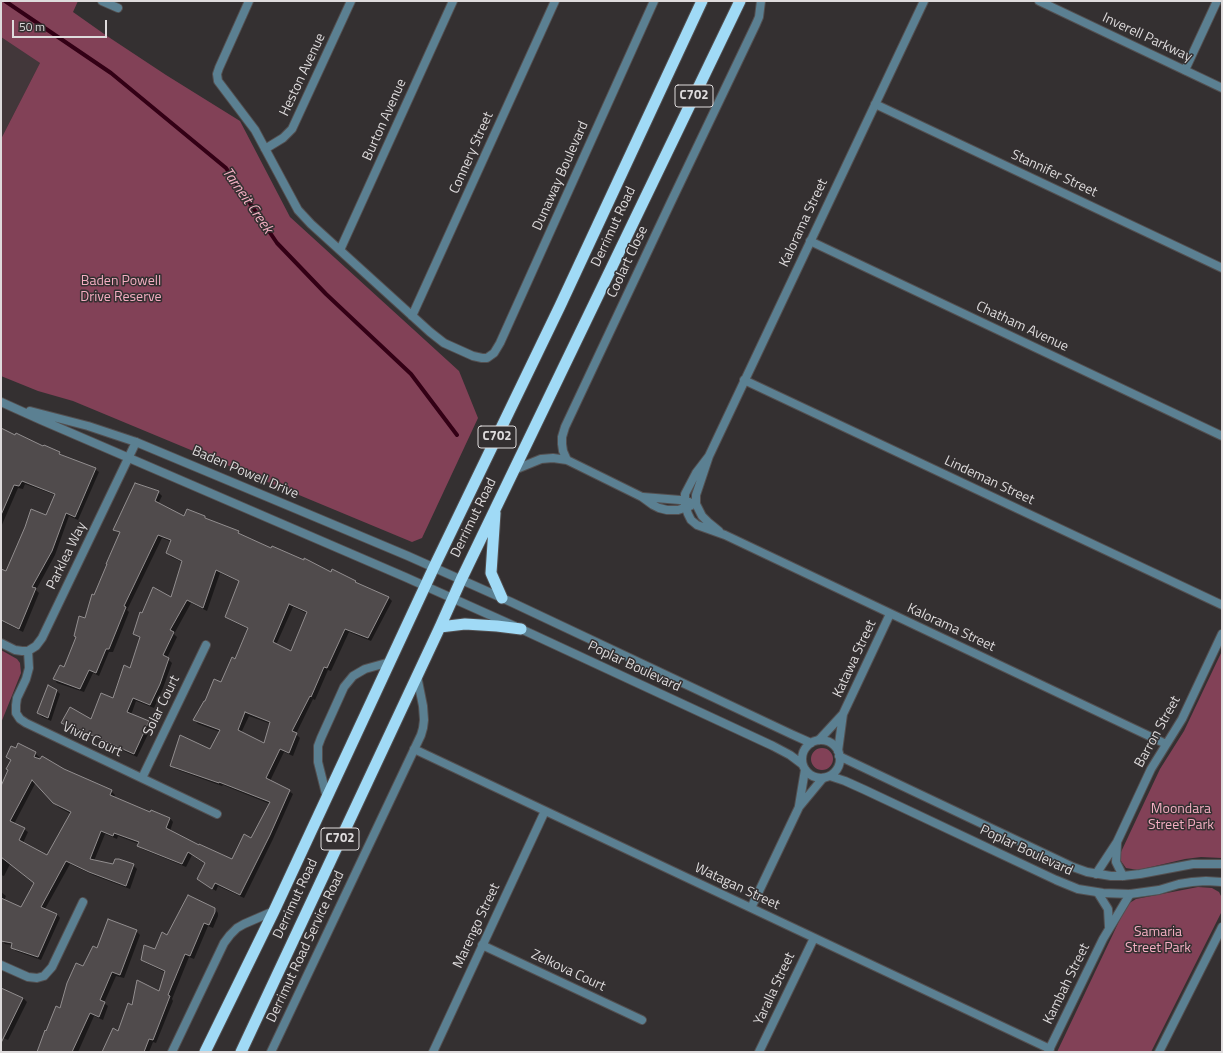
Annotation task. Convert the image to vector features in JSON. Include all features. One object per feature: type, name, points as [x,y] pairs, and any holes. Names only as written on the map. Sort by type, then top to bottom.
[{"type":"highway","name":"Derrimut Road","points":[[204,1052],[274,911],[425,586],[560,306],[702,1]]},
{"type":"highway","name":"Derrimut Road","points":[[241,1052],[440,627],[460,580],[740,1]]},
{"type":"highway","points":[[496,507],[492,573],[502,598]]},
{"type":"highway","points":[[440,627],[465,624],[521,629]]},
{"type":"street","points":[[103,1],[118,8]]},
{"type":"street","points":[[249,1],[217,74],[218,81],[248,120],[298,210],[412,316]]},
{"type":"street","name":"Heston Avenue","points":[[265,149],[283,138],[292,129],[351,1]]},
{"type":"street","name":"Burton Avenue","points":[[340,250],[453,1]]},
{"type":"street","name":"Connery Street","points":[[412,316],[555,1]]},
{"type":"street","name":"Dunaway Boulevard","points":[[412,316],[444,343],[478,358],[486,358],[494,353],[500,343],[654,1]]},
{"type":"street","name":"Coolart Close","points":[[567,460],[562,444],[562,437],[565,427],[673,196],[759,18],[761,1]]},
{"type":"street","name":"Kalorama Street","points":[[725,535],[702,516],[696,504],[696,496],[709,456],[924,1]]},
{"type":"street","name":"Inverell Parkway","points":[[1039,1],[1222,88]]},
{"type":"street","points":[[1185,70],[1218,1]]},
{"type":"street","name":"Stannifer Street","points":[[875,104],[1222,268]]},
{"type":"street","name":"Chatham Avenue","points":[[810,241],[1222,436]]},
{"type":"street","name":"Lindeman Street","points":[[744,380],[1222,605]]},
{"type":"street","name":"Baden Powell Drive","points":[[1,402],[452,599]]},
{"type":"street","name":"Baden Powell Drive","points":[[14,407],[88,426],[163,452],[460,580]]},
{"type":"street","name":"Parklea Way","points":[[28,651],[36,646],[42,638],[136,442]]},
{"type":"street","name":"Kalorama Street","points":[[709,456],[696,473],[685,494],[686,504],[691,520],[696,525],[725,535],[1166,744]]},
{"type":"street","points":[[514,470],[542,459],[553,458],[567,460],[642,496],[686,504],[696,504]]},
{"type":"street","name":"Poplar Boulevard","points":[[460,580],[502,598],[791,734],[815,741]]},
{"type":"street","name":"Poplar Boulevard","points":[[452,599],[521,629],[773,746],[790,755],[804,767]]},
{"type":"street","name":"Katawa Street","points":[[838,753],[843,714],[890,614]]},
{"type":"street","name":"Barron Street","points":[[1096,874],[1117,842],[1151,770],[1182,719],[1222,634]]},
{"type":"street","points":[[1,643],[15,650],[28,651]]},
{"type":"street","name":"Solar Court","points":[[142,778],[206,645]]},
{"type":"street","name":"Vivid Court","points":[[28,651],[29,668],[26,679],[17,698],[16,705],[16,713],[20,719],[217,814]]},
{"type":"street","points":[[327,798],[318,762],[318,746],[344,687],[353,676],[365,669],[390,662]]},
{"type":"street","name":"Derrimut Road Service Road","points":[[271,1052],[423,728],[423,706],[417,676]]},
{"type":"street","name":"Katawa Street","points":[[815,741],[843,714]]},
{"type":"street","points":[[751,908],[799,807],[826,777],[835,772],[838,767],[840,762],[838,753],[834,746],[830,743],[815,741],[806,746],[803,752],[802,758],[804,767],[799,807]]},
{"type":"street","name":"Watagan Street","points":[[414,749],[1049,1050]]},
{"type":"street","name":"Poplar Boulevard","points":[[838,753],[1073,867],[1087,872],[1123,876],[1193,864],[1222,864]]},
{"type":"street","points":[[804,767],[813,776],[826,777]]},
{"type":"street","name":"Poplar Boulevard","points":[[826,777],[845,781],[1078,889],[1098,893],[1130,894],[1159,890],[1192,882],[1222,883]]},
{"type":"street","name":"Marengo Street","points":[[433,1052],[545,811]]},
{"type":"street","name":"Barron Street","points":[[1117,842],[1116,862],[1123,876]]},
{"type":"street","points":[[1098,893],[1108,909],[1109,927]]},
{"type":"street","name":"Kambah Street","points":[[1049,1050],[1109,927],[1118,916],[1124,902],[1130,894]]},
{"type":"street","points":[[1,965],[28,977],[37,978],[44,976],[52,967],[82,902]]},
{"type":"street","points":[[172,1052],[224,943],[238,928],[274,911]]},
{"type":"street","points":[[1158,1052],[1222,927]]},
{"type":"street","name":"Yaralla Street","points":[[759,1052],[814,938]]},
{"type":"street","name":"Zelkova Court","points":[[482,945],[642,1020]]},
{"type":"shaded area","points":[[1,37],[40,63],[1,139]]},
{"type":"green space","name":"Baden Powell Drive Reserve","points":[[1,1],[78,1],[73,12],[166,75],[240,121],[290,217],[459,371],[478,418],[422,538],[412,542],[73,401],[38,391],[1,376],[1,139],[40,63],[1,37]]},
{"type":"green space","points":[[1,650],[17,659],[20,663],[21,673],[1,723]]},
{"type":"green space","name":"Moondara Street Park","points":[[1222,651],[1222,858],[1201,857],[1185,859],[1138,870],[1126,868],[1121,861],[1121,852],[1160,769],[1184,731]]},
{"type":"green space","points":[[822,748],[830,751],[833,759],[830,767],[822,770],[814,767],[811,759],[814,751]]},
{"type":"green space","name":"Samaria Street Park","points":[[1198,887],[1212,888],[1219,892],[1222,898],[1222,911],[1151,1052],[1057,1052],[1128,904],[1136,899]]},
{"type":"building","points":[[1,428],[15,435],[16,433],[43,446],[44,445],[60,452],[59,454],[96,468],[75,517],[66,513],[52,551],[32,587],[36,588],[19,629],[1,620],[1,569],[6,571],[31,509],[46,515],[55,494],[22,481],[19,486],[14,485],[1,515]]},
{"type":"building","points":[[135,483],[159,491],[155,501],[184,516],[187,509],[205,516],[205,518],[239,531],[238,533],[271,548],[272,546],[304,560],[304,558],[331,572],[332,569],[356,581],[355,582],[389,597],[368,638],[345,629],[327,668],[324,667],[311,697],[310,696],[292,731],[297,733],[289,753],[280,749],[266,778],[290,790],[270,835],[240,895],[215,883],[212,889],[197,879],[205,863],[188,852],[182,864],[137,846],[139,842],[114,833],[113,836],[101,831],[90,859],[113,864],[115,859],[119,859],[134,864],[126,886],[89,872],[66,861],[41,907],[57,914],[38,957],[11,948],[12,943],[1,941],[1,898],[21,907],[34,883],[1,857],[1,786],[8,770],[6,769],[11,760],[6,757],[11,746],[16,748],[18,743],[36,752],[34,757],[40,759],[42,756],[64,769],[112,790],[110,795],[150,812],[151,810],[170,818],[166,828],[199,845],[232,859],[244,834],[251,838],[270,802],[219,782],[170,766],[180,735],[210,749],[220,730],[193,720],[205,701],[214,679],[221,682],[232,657],[235,659],[248,628],[225,617],[239,581],[216,570],[203,608],[187,600],[170,630],[174,632],[163,655],[169,658],[160,684],[150,705],[133,698],[127,712],[149,721],[134,754],[61,723],[70,707],[91,719],[101,693],[113,698],[124,665],[130,668],[140,637],[133,634],[140,612],[142,613],[153,587],[171,597],[182,561],[166,553],[171,540],[158,535],[124,606],[126,607],[109,649],[106,649],[96,673],[89,670],[80,689],[53,679],[60,665],[64,667],[76,637],[74,636],[79,616],[85,618],[92,594],[94,595],[120,532],[113,530]],"holes":[[[289,604],[307,612],[291,651],[273,642]],[[245,712],[270,722],[264,743],[238,730]],[[32,780],[53,803],[71,812],[47,855],[19,840],[25,828],[10,821]]]},
{"type":"building","points":[[48,685],[57,690],[48,718],[37,713]]},
{"type":"building","points":[[188,895],[215,908],[215,912],[209,925],[204,923],[190,956],[185,954],[168,995],[170,996],[153,1040],[149,1039],[144,1052],[102,1052],[113,1028],[118,1031],[128,1003],[132,1005],[137,980],[159,991],[165,971],[141,960],[144,945],[155,949],[162,932],[167,935]]},
{"type":"building","points":[[108,919],[137,930],[120,975],[112,972],[100,1000],[105,1002],[99,1017],[90,1013],[72,1052],[37,1052],[56,1006],[60,1008],[67,983],[76,963],[83,966],[93,946],[97,948]]},
{"type":"building","points":[[1,988],[23,998],[1,1043]]},
{"type":"waterway","name":"Tarneit Creek","points":[[5,1],[111,73],[226,168],[277,243],[326,294],[411,374],[457,435]]}]
